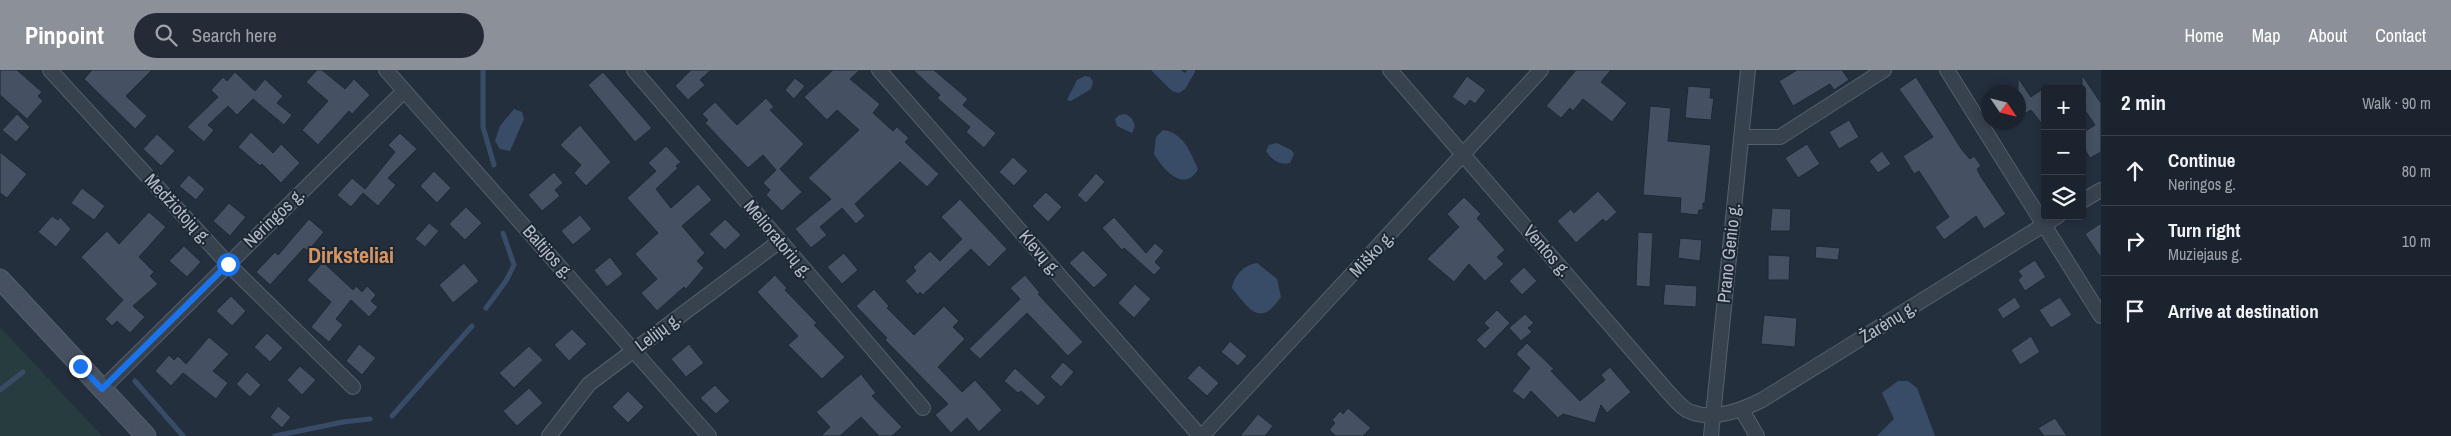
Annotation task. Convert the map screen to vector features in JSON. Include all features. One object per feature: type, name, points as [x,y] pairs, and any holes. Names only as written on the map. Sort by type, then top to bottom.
[{"type":"main road","points":[[0,280],[146,436]]},
{"type":"street","name":"Medžiotojų g.","points":[[50,70],[228,264],[353,387]]},
{"type":"street","name":"Baltijos g.","points":[[386,70],[709,436]]},
{"type":"street","name":"Melioratorių g.","points":[[634,70],[923,408]]},
{"type":"street","name":"Klevų g.","points":[[879,70],[1201,436]]},
{"type":"street","name":"Ventos g.","points":[[1390,70],[1668,392],[1690,412],[1712,415]]},
{"type":"street","name":"Miško g.","points":[[1201,436],[1541,70]]},
{"type":"street","name":"Prano Genio g.","points":[[1711,436],[1748,70]]},
{"type":"street","points":[[1741,138],[1780,137],[1884,70]]},
{"type":"street","points":[[1947,70],[2101,316]]},
{"type":"street","name":"Neringos g.","points":[[102,389],[404,91]]},
{"type":"street","points":[[2086,199],[2101,190]]},
{"type":"street","name":"Žarėnų g.","points":[[1712,415],[1742,410],[2052,220]]},
{"type":"street","name":"Lelijų g.","points":[[549,436],[589,384],[780,241]]},
{"type":"street","points":[[1742,410],[1758,436]]},
{"type":"green space","points":[[0,327],[102,436],[0,436]]},
{"type":"water","points":[[1151,70],[1181,70],[1185,73],[1187,70],[1195,70],[1195,72],[1185,89],[1179,93],[1172,91]]},
{"type":"water","points":[[1085,76],[1090,77],[1093,82],[1091,89],[1071,101],[1067,100],[1077,80]]},
{"type":"water","points":[[514,109],[522,112],[524,119],[510,151],[500,149],[495,141],[500,126]]},
{"type":"water","points":[[1126,114],[1132,119],[1135,126],[1132,133],[1117,126],[1115,119],[1119,115]]},
{"type":"water","points":[[1163,130],[1176,135],[1185,144],[1198,169],[1192,176],[1186,179],[1174,177],[1154,154],[1156,137]]},
{"type":"water","points":[[1277,143],[1291,150],[1294,154],[1290,163],[1283,164],[1276,161],[1266,151],[1269,145]]},
{"type":"water","points":[[1257,263],[1277,279],[1281,297],[1267,312],[1261,313],[1249,308],[1232,288],[1240,271]]},
{"type":"water","points":[[1898,381],[1908,381],[1917,388],[1935,436],[1877,436],[1894,419],[1882,393]]},
{"type":"building","points":[[0,70],[17,70],[42,92],[38,96],[43,101],[27,119],[0,95]]},
{"type":"building","points":[[92,70],[152,70],[126,96],[147,116],[135,129],[84,79]]},
{"type":"building","points":[[317,70],[322,70],[345,89],[354,79],[370,95],[352,114],[349,111],[318,145],[302,130],[328,101],[306,82]]},
{"type":"building","points":[[691,70],[711,70],[700,80],[705,85],[688,100],[675,86]]},
{"type":"building","points":[[833,70],[860,70],[850,79],[880,104],[873,113],[893,131],[897,127],[909,138],[905,142],[939,174],[927,187],[900,162],[855,204],[865,216],[856,224],[842,208],[820,227],[827,235],[811,248],[795,229],[831,199],[808,178],[859,130],[837,110],[827,120],[804,97]]},
{"type":"building","points":[[913,70],[934,70],[968,99],[963,105],[996,133],[984,148],[966,132],[970,127],[937,98],[940,95]]},
{"type":"building","points":[[1576,70],[1611,70],[1601,82],[1627,103],[1612,122],[1583,99],[1573,111],[1570,108],[1561,118],[1546,106]]},
{"type":"building","points":[[1797,70],[1842,70],[1849,80],[1834,90],[1830,84],[1793,106],[1779,81]]},
{"type":"building","points":[[235,72],[255,91],[265,79],[283,96],[277,103],[292,115],[284,125],[253,99],[237,115],[228,106],[208,125],[214,130],[204,142],[187,127],[218,97],[211,90],[223,77],[227,81]]},
{"type":"building","points":[[603,72],[652,128],[635,142],[588,85]]},
{"type":"building","points":[[2082,75],[2101,103],[2101,152],[2090,158],[2086,152],[2086,131],[2095,125],[2086,112],[2086,85],[2082,85]]},
{"type":"building","points":[[1467,76],[1486,90],[1475,104],[1470,100],[1465,106],[1452,97]]},
{"type":"building","points":[[1916,77],[1962,150],[1970,159],[1974,156],[1981,166],[1977,169],[1981,177],[2006,214],[1984,229],[1976,216],[1944,240],[1935,227],[1949,217],[1919,171],[1914,174],[1903,156],[1933,137],[1899,89]]},
{"type":"building","points":[[795,78],[805,86],[794,99],[785,90]]},
{"type":"building","points":[[2018,78],[2023,85],[2018,85]]},
{"type":"building","points":[[1688,86],[1711,88],[1710,98],[1714,98],[1711,120],[1685,118]]},
{"type":"building","points":[[2026,90],[2031,97],[2041,90],[2041,123],[2031,110],[2026,113]]},
{"type":"building","points":[[766,98],[774,107],[770,110],[804,144],[780,169],[802,192],[782,211],[766,195],[770,190],[763,183],[776,170],[763,155],[748,168],[705,123],[708,120],[702,114],[715,102],[737,125]]},
{"type":"building","points":[[1650,106],[1671,108],[1668,141],[1711,145],[1705,203],[1703,203],[1703,210],[1699,210],[1698,215],[1680,213],[1681,198],[1643,195]]},
{"type":"building","points":[[17,114],[30,127],[16,142],[2,130]]},
{"type":"building","points":[[1849,120],[1859,137],[1839,149],[1829,132]]},
{"type":"building","points":[[580,125],[611,162],[586,186],[574,173],[581,165],[560,145]]},
{"type":"building","points":[[251,132],[273,153],[281,144],[300,163],[281,183],[262,164],[260,166],[238,147]]},
{"type":"building","points":[[400,133],[417,149],[388,178],[396,185],[378,206],[363,193],[351,207],[337,195],[352,178],[365,189],[395,152],[388,145]]},
{"type":"building","points":[[157,134],[175,151],[161,166],[143,149]]},
{"type":"building","points":[[1807,144],[1820,164],[1798,178],[1785,158]]},
{"type":"building","points":[[666,146],[681,162],[676,166],[678,168],[656,189],[671,208],[698,184],[712,200],[682,226],[705,253],[697,261],[704,268],[686,289],[684,287],[657,311],[641,293],[657,279],[635,254],[658,233],[627,198],[656,171],[648,163]]},
{"type":"building","points":[[1882,151],[1891,164],[1878,173],[1869,161]]},
{"type":"building","points":[[0,152],[27,174],[7,198],[0,193]]},
{"type":"building","points":[[1013,157],[1028,171],[1014,186],[999,172]]},
{"type":"building","points":[[434,171],[451,188],[437,203],[420,186]]},
{"type":"building","points":[[554,172],[563,183],[555,190],[560,196],[542,211],[528,195]]},
{"type":"building","points":[[1096,173],[1105,182],[1086,203],[1077,195]]},
{"type":"building","points":[[189,175],[205,189],[196,200],[179,186]]},
{"type":"building","points":[[82,188],[105,206],[94,220],[71,203]]},
{"type":"building","points":[[1598,191],[1617,212],[1606,222],[1603,219],[1576,243],[1557,221],[1571,209],[1574,213]]},
{"type":"building","points":[[1046,192],[1062,207],[1048,222],[1032,206]]},
{"type":"building","points":[[1464,197],[1481,214],[1477,218],[1505,250],[1497,257],[1504,264],[1485,281],[1469,264],[1454,282],[1427,259],[1459,227],[1447,214]]},
{"type":"building","points":[[960,199],[1007,249],[989,267],[971,249],[923,295],[920,292],[918,295],[905,281],[916,271],[913,267],[930,251],[940,261],[962,239],[941,217]]},
{"type":"building","points":[[229,203],[246,217],[230,236],[213,221]]},
{"type":"building","points":[[466,207],[482,223],[465,240],[449,224]]},
{"type":"building","points":[[1772,208],[1791,209],[1790,231],[1770,231]]},
{"type":"building","points":[[149,212],[166,227],[139,257],[154,272],[150,276],[158,284],[133,306],[145,317],[130,333],[117,321],[112,326],[105,319],[123,300],[81,257],[107,231],[119,244]]},
{"type":"building","points":[[580,215],[592,229],[573,245],[561,231]]},
{"type":"building","points":[[52,216],[58,220],[60,217],[71,229],[56,247],[38,232]]},
{"type":"building","points":[[1114,217],[1146,253],[1155,243],[1164,251],[1155,262],[1161,268],[1154,275],[1124,248],[1122,250],[1102,228]]},
{"type":"building","points":[[309,219],[324,232],[308,251],[304,248],[270,285],[256,272],[275,252],[278,255]]},
{"type":"building","points":[[725,219],[741,235],[725,250],[709,234]]},
{"type":"building","points":[[429,223],[439,231],[425,247],[415,239]]},
{"type":"building","points":[[2101,223],[2101,258],[2085,234]]},
{"type":"building","points":[[1638,232],[1653,233],[1650,287],[1636,286]]},
{"type":"building","points":[[1680,238],[1702,240],[1700,261],[1678,258]]},
{"type":"building","points":[[184,246],[201,262],[187,277],[169,261]]},
{"type":"building","points":[[1816,246],[1840,248],[1838,260],[1815,258]]},
{"type":"building","points":[[1083,250],[1108,275],[1094,288],[1069,263]]},
{"type":"building","points":[[844,253],[858,270],[842,284],[827,267]]},
{"type":"building","points":[[1768,255],[1790,256],[1789,280],[1768,280]]},
{"type":"building","points":[[610,257],[623,274],[607,287],[594,270]]},
{"type":"building","points":[[2035,260],[2046,277],[2025,291],[2018,280],[2022,276],[2018,271]]},
{"type":"building","points":[[323,262],[353,290],[356,286],[362,292],[367,286],[376,295],[371,301],[378,307],[369,317],[351,300],[336,319],[343,325],[329,342],[311,327],[331,302],[307,280]]},
{"type":"building","points":[[464,263],[479,281],[453,303],[439,285]]},
{"type":"building","points":[[1524,267],[1537,281],[1522,295],[1509,281]]},
{"type":"building","points":[[775,275],[787,288],[785,290],[817,323],[814,325],[845,357],[822,379],[788,345],[798,336],[757,292]]},
{"type":"building","points":[[1025,275],[1040,293],[1038,294],[1083,342],[1068,356],[1027,313],[980,359],[969,349],[1020,299],[1010,288]]},
{"type":"building","points":[[1135,284],[1151,299],[1134,318],[1118,303]]},
{"type":"building","points":[[1665,284],[1697,286],[1696,307],[1663,305]]},
{"type":"building","points":[[874,289],[889,306],[887,308],[914,335],[944,306],[959,321],[953,327],[965,339],[938,367],[962,392],[975,380],[1002,410],[979,432],[967,418],[951,433],[935,415],[948,404],[885,340],[887,338],[856,306]]},
{"type":"building","points":[[231,296],[246,311],[232,326],[216,311]]},
{"type":"building","points":[[2015,297],[2021,307],[2003,319],[1997,309]]},
{"type":"building","points":[[2060,297],[2072,315],[2051,328],[2039,310]]},
{"type":"building","points":[[1497,310],[1510,323],[1485,349],[1476,340],[1489,328],[1484,323]]},
{"type":"building","points":[[1525,314],[1534,323],[1528,328],[1532,332],[1521,341],[1509,328]]},
{"type":"building","points":[[1764,315],[1797,318],[1795,347],[1761,344]]},
{"type":"building","points":[[572,329],[587,344],[569,361],[554,345]]},
{"type":"building","points":[[267,333],[283,348],[270,362],[254,347]]},
{"type":"building","points":[[2031,336],[2040,352],[2020,365],[2011,350]]},
{"type":"building","points":[[209,337],[229,354],[213,371],[228,383],[216,399],[183,373],[171,386],[155,371],[169,355],[174,360],[178,356],[186,364]]},
{"type":"building","points":[[1230,341],[1247,356],[1238,366],[1221,352]]},
{"type":"building","points":[[1527,343],[1554,369],[1551,371],[1580,401],[1605,380],[1601,375],[1610,367],[1631,392],[1607,413],[1601,405],[1595,423],[1563,414],[1558,418],[1531,391],[1524,400],[1512,391],[1530,368],[1516,354]]},
{"type":"building","points":[[359,344],[376,358],[362,375],[346,361]]},
{"type":"building","points":[[689,344],[704,363],[686,377],[671,359]]},
{"type":"building","points":[[529,346],[543,360],[514,388],[499,373]]},
{"type":"building","points":[[1063,362],[1074,372],[1061,387],[1050,377]]},
{"type":"building","points":[[1199,365],[1219,383],[1207,396],[1187,378]]},
{"type":"building","points":[[300,366],[316,380],[302,395],[287,380]]},
{"type":"building","points":[[1015,368],[1046,397],[1038,406],[1021,391],[1018,393],[1004,381]]},
{"type":"building","points":[[247,372],[261,385],[250,397],[236,384]]},
{"type":"building","points":[[861,374],[876,393],[872,396],[902,427],[892,436],[879,436],[861,417],[840,436],[821,436],[830,427],[816,412]]},
{"type":"building","points":[[715,385],[730,401],[716,414],[700,398]]},
{"type":"building","points":[[529,388],[543,403],[517,426],[503,411]]},
{"type":"building","points":[[628,391],[644,407],[628,423],[612,407]]},
{"type":"building","points":[[278,406],[291,417],[282,428],[270,417]]},
{"type":"building","points":[[1348,408],[1371,428],[1363,436],[1336,436],[1329,430],[1335,423],[1332,420],[1340,411],[1343,414]]},
{"type":"building","points":[[1258,414],[1273,426],[1265,436],[1240,436]]},
{"type":"building","points":[[2055,418],[2067,436],[2044,436],[2038,428]]},
{"type":"waterway","points":[[483,70],[483,127],[494,165]]},
{"type":"waterway","points":[[486,308],[506,281],[514,265],[503,233]]},
{"type":"waterway","points":[[392,416],[472,326]]},
{"type":"waterway","points":[[0,390],[23,372]]},
{"type":"waterway","points":[[135,381],[183,436]]},
{"type":"waterway","points":[[275,436],[343,422],[370,419]]},
{"type":"district","name":"Dirksteliai","points":[[351,255]]},
{"type":"route","points":[[80,366],[102,389],[228,264]]}]
